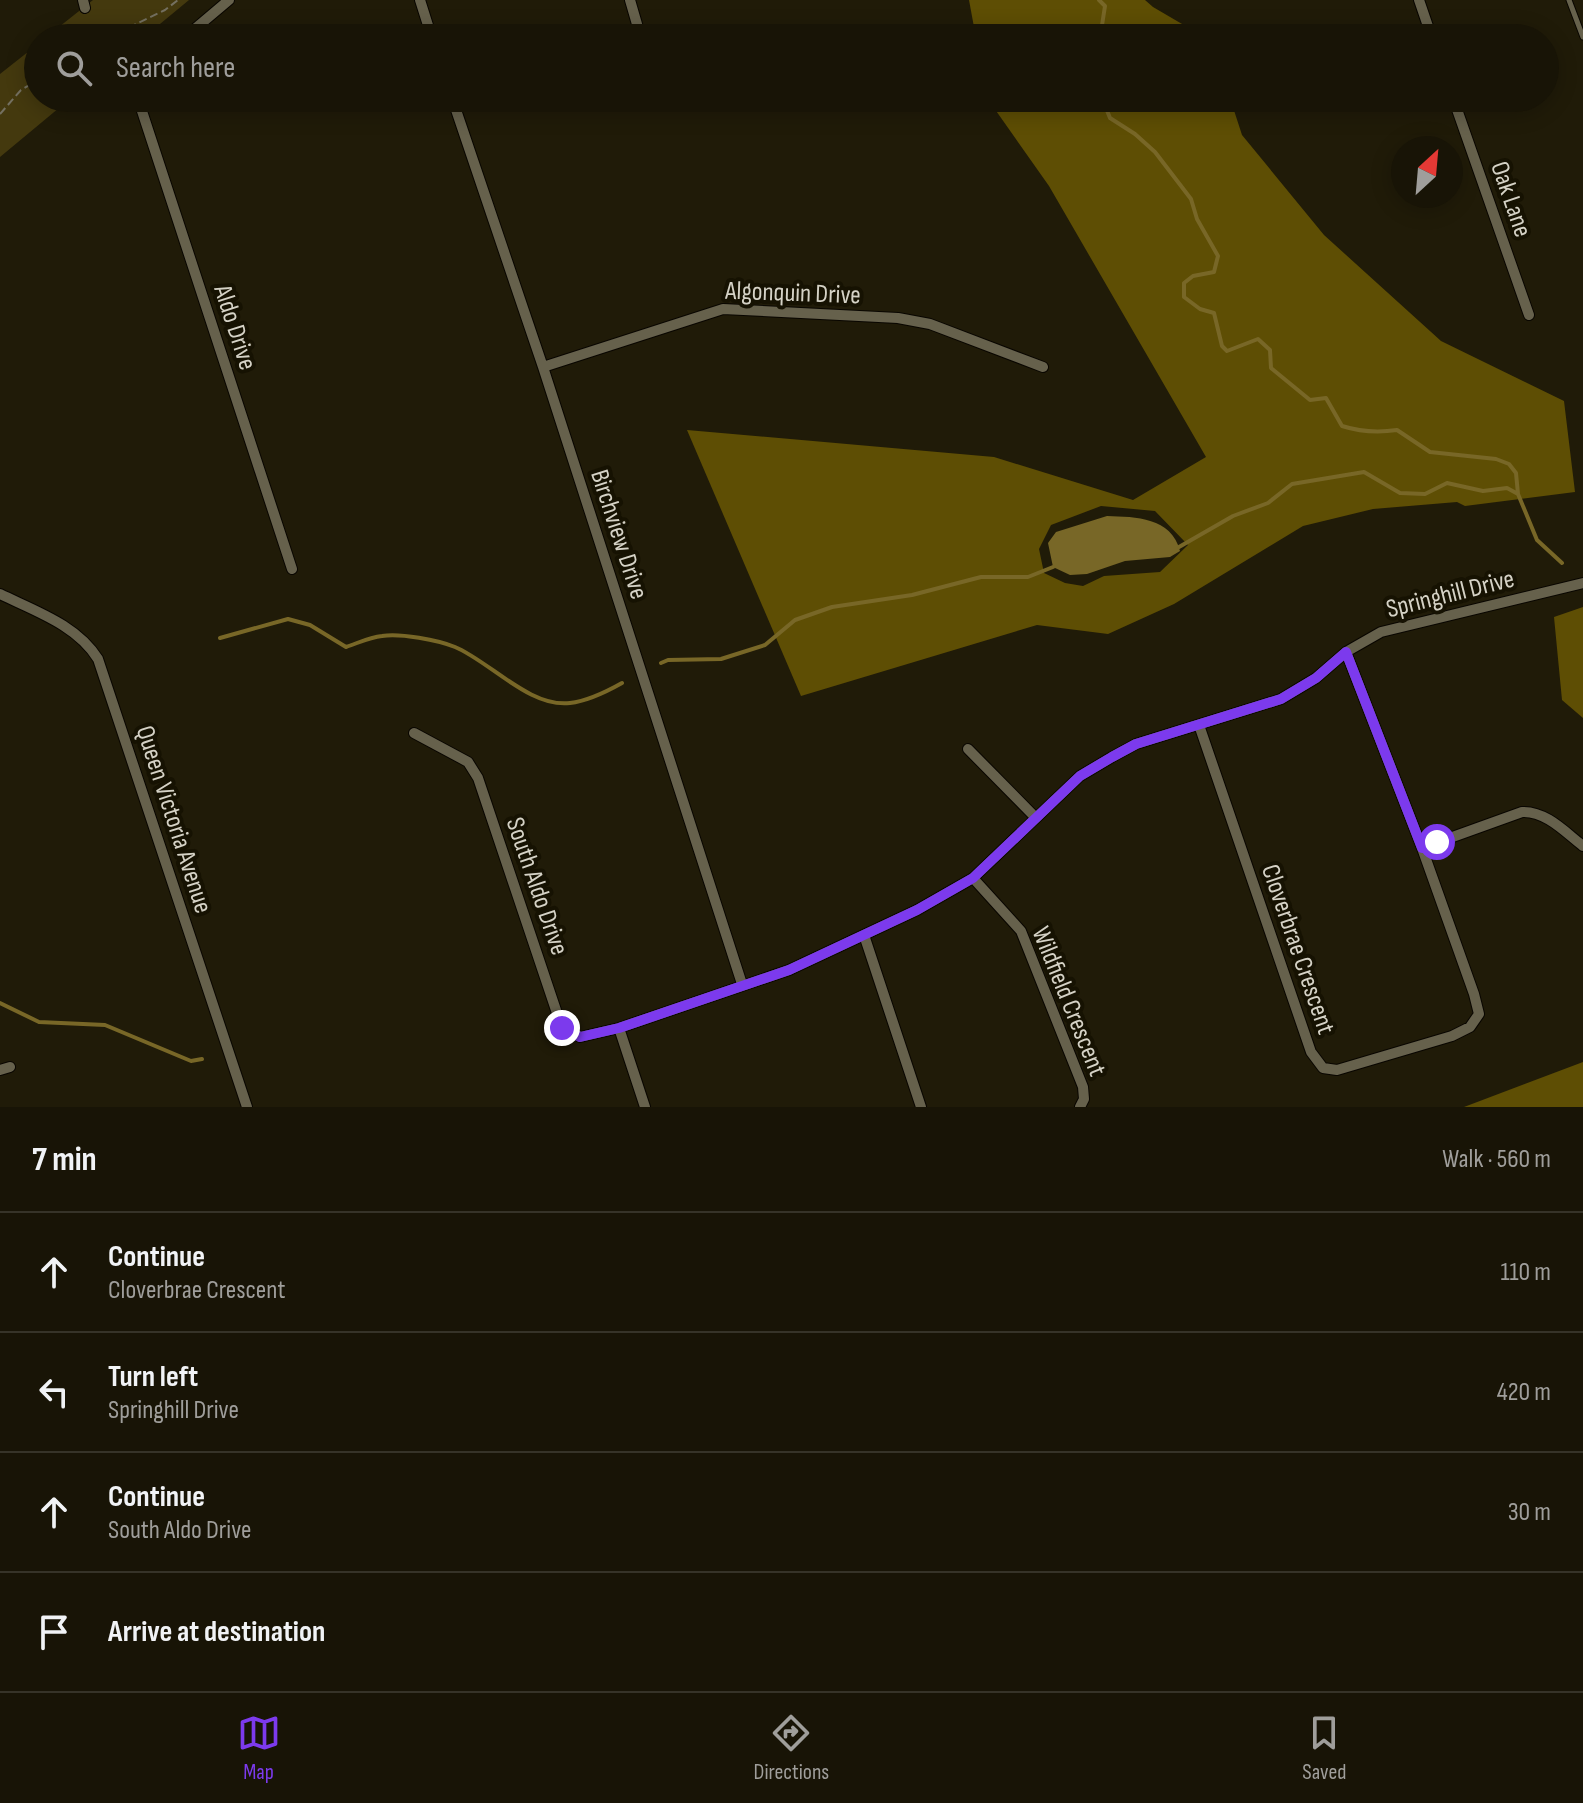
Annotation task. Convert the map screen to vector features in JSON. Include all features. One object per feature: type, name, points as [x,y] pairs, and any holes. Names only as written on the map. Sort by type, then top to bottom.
[{"type":"street","points":[[201,24],[229,0]]},
{"type":"street","points":[[420,0],[428,24]]},
{"type":"street","points":[[630,0],[637,24]]},
{"type":"street","points":[[1419,0],[1427,24]]},
{"type":"street","name":"Aldo Drive","points":[[142,112],[292,569]]},
{"type":"street","name":"Birchview Drive","points":[[457,112],[543,367],[742,984]]},
{"type":"street","name":"Oak Lane","points":[[1458,112],[1529,315]]},
{"type":"street","name":"Algonquin Drive","points":[[543,367],[723,309],[898,318],[930,324],[1043,367]]},
{"type":"street","name":"Springhill Drive","points":[[619,1028],[789,970],[973,878],[1080,776],[1136,744],[1281,699],[1316,678],[1346,652],[1381,632],[1583,583]]},
{"type":"street","name":"Queen Victoria Avenue","points":[[0,594],[71,630],[85,641],[98,659],[247,1107]]},
{"type":"street","name":"Cloverbrae Crescent","points":[[1199,725],[1311,1052],[1323,1068],[1337,1070],[1452,1036],[1470,1027],[1479,1014],[1422,848],[1346,652]]},
{"type":"street","name":"South Aldo Drive","points":[[414,733],[468,762],[478,778],[562,1028],[580,1037],[619,1028]]},
{"type":"street","points":[[968,749],[1035,817]]},
{"type":"street","points":[[1422,848],[1522,812],[1533,811],[1549,819],[1583,846]]},
{"type":"street","name":"Wildfield Crescent","points":[[973,878],[1021,931],[1083,1087],[1084,1099],[1080,1107]]},
{"type":"street","points":[[864,935],[921,1107]]},
{"type":"street","points":[[619,1028],[645,1107]]},
{"type":"lane","points":[[1569,0],[1583,37]]},
{"type":"path","points":[[136,24],[178,0]]},
{"type":"path","points":[[0,114],[24,88]]},
{"type":"shaded area","points":[[93,0],[189,0],[160,24],[63,24]]},
{"type":"shaded area","points":[[969,0],[1145,0],[1182,24],[973,24]]},
{"type":"shaded area","points":[[24,55],[24,112],[54,112],[0,157],[0,74]]},
{"type":"shaded area","points":[[997,112],[1235,112],[1242,135],[1324,235],[1441,341],[1564,401],[1575,492],[1465,506],[1457,502],[1373,509],[1303,526],[1174,604],[1108,634],[1037,625],[801,696],[687,430],[994,457],[1133,500],[1206,457],[1049,186]],"holes":[[[1101,506],[1155,511],[1188,545],[1160,572],[1104,576],[1083,586],[1065,583],[1044,573],[1039,549],[1051,525]]]},
{"type":"shaded area","points":[[1107,516],[1140,519],[1161,525],[1169,531],[1180,551],[1170,557],[1125,561],[1087,574],[1070,575],[1053,567],[1048,543],[1056,532]]},
{"type":"shaded area","points":[[1583,607],[1583,718],[1562,700],[1554,617]]},
{"type":"shaded area","points":[[1583,1062],[1583,1107],[1464,1107]]},
{"type":"waterway","points":[[1099,0],[1105,6],[1102,24]]},
{"type":"waterway","points":[[1108,112],[1110,118],[1155,152],[1191,199],[1197,219],[1218,256],[1214,272],[1193,276],[1184,283],[1184,297],[1200,309],[1214,313],[1222,346],[1227,351],[1258,339],[1270,350],[1271,368],[1310,400],[1326,398],[1342,426],[1369,431],[1397,430],[1430,452],[1496,459],[1509,464],[1516,473],[1518,494]]},
{"type":"waterway","points":[[1179,547],[1233,516],[1268,503],[1292,484],[1364,472],[1400,493],[1425,494],[1447,483],[1483,491],[1507,488],[1518,494],[1537,540],[1562,563]]},
{"type":"waterway","points":[[661,663],[668,660],[721,659],[765,645],[795,620],[832,607],[912,595],[981,577],[1028,577],[1053,567]]},
{"type":"waterway","points":[[220,638],[288,619],[310,625],[346,647],[390,635],[409,636],[455,647],[525,691],[555,703],[583,700],[622,683]]},
{"type":"waterway","points":[[0,1003],[39,1022],[105,1025],[191,1061],[202,1059]]},
{"type":"route","points":[[562,1028],[580,1037],[619,1028],[789,970],[917,910],[973,878],[1080,776],[1136,744],[1281,699],[1316,678],[1346,652],[1422,848],[1437,842]]}]
